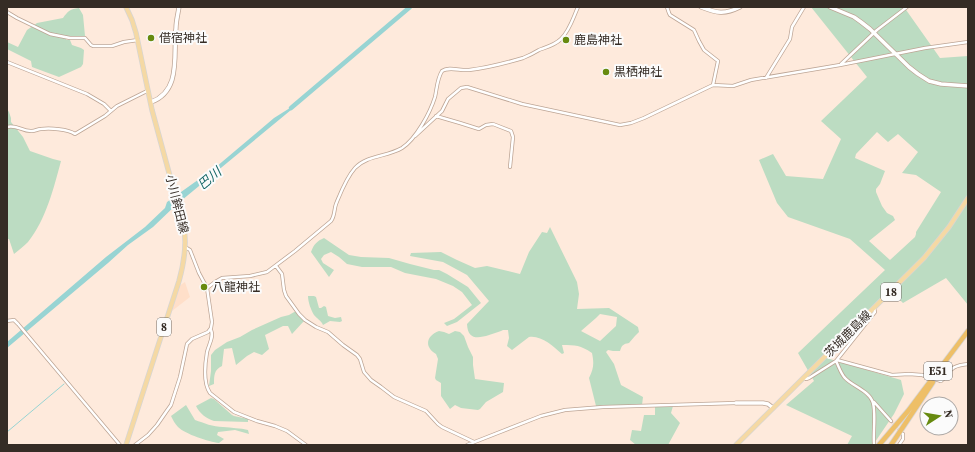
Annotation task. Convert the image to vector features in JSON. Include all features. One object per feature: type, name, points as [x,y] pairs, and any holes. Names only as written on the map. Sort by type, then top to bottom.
[{"type":"highway","name":"E51","points":[[877,445],[908,411],[968,331]]},
{"type":"highway","name":"E51","points":[[891,445],[945,364],[968,335]]},
{"type":"main road","name":"小川鉾田線","points":[[126,7],[134,25],[138,40],[150,102],[184,228],[185,247],[184,260],[179,281],[126,445]]},
{"type":"main road","name":"茨城鹿島線","points":[[736,445],[911,272],[933,248],[952,223],[968,198]]},
{"type":"street","points":[[150,102],[163,95],[173,78],[179,7]]},
{"type":"street","points":[[415,136],[428,115],[442,71],[447,68],[461,70],[487,66],[524,57],[552,45],[560,41],[564,36],[578,7]]},
{"type":"street","points":[[666,7],[670,15],[694,30],[704,50],[718,61],[713,85]]},
{"type":"street","points":[[701,7],[713,11],[727,12],[740,7]]},
{"type":"street","points":[[766,78],[790,39],[792,27],[804,7]]},
{"type":"street","points":[[830,7],[861,22],[918,74],[929,81],[942,84],[968,86]]},
{"type":"street","points":[[840,65],[874,33],[905,8]]},
{"type":"street","points":[[7,12],[50,34],[70,38],[85,38],[93,46],[112,46],[138,40]]},
{"type":"street","points":[[207,288],[220,279],[258,275],[267,272],[276,266],[332,219],[345,184],[355,168],[366,160],[400,149],[408,143],[442,110],[448,99],[461,88],[467,87],[522,104],[620,125],[644,118],[713,85],[733,86],[751,80],[840,65],[896,53],[968,42]]},
{"type":"street","points":[[7,62],[87,94],[104,104],[111,111]]},
{"type":"street","points":[[7,127],[10,126],[31,131],[42,129],[68,131],[75,134],[122,103],[148,90]]},
{"type":"street","points":[[436,116],[478,130],[486,125],[493,124],[511,131],[513,138],[510,167]]},
{"type":"street","points":[[185,247],[189,248],[207,288],[212,322],[212,335],[207,351],[205,380],[208,390],[234,412],[275,426],[306,445]]},
{"type":"street","points":[[276,266],[282,274],[286,296],[299,314],[311,325],[328,332],[358,355],[364,372],[370,380],[394,397],[426,411],[442,427],[474,442]]},
{"type":"street","points":[[804,378],[809,378],[836,361],[875,312],[874,308]]},
{"type":"street","points":[[7,321],[14,320],[19,325],[120,445]]},
{"type":"street","points":[[136,445],[157,425],[170,405],[180,377],[187,344],[192,339],[206,334],[211,330]]},
{"type":"street","points":[[836,361],[892,375],[922,375],[941,381],[944,380],[952,369],[968,364]]},
{"type":"street","points":[[836,361],[845,378],[859,387],[891,421]]},
{"type":"street","points":[[873,401],[873,429],[877,445]]},
{"type":"street","points":[[467,445],[541,416],[565,410],[597,407],[642,407],[736,403],[763,403],[768,404],[773,408]]},
{"type":"street","points":[[900,445],[903,439],[903,434]]},
{"type":"shaded area","points":[[185,282],[190,297],[172,311],[179,286]]},
{"type":"green space","points":[[811,7],[904,7],[940,58],[968,56],[968,305],[946,278],[903,303],[889,289],[823,357],[901,380],[904,394],[894,414],[873,445],[847,445],[852,436],[786,405],[814,381],[798,353],[885,270],[850,239],[788,217],[777,203],[759,160],[773,154],[786,176],[823,179],[841,139],[821,121],[867,77]],"holes":[[[877,132],[888,142],[898,134],[918,152],[902,173],[916,175],[941,192],[916,232],[915,237],[890,260],[869,241],[895,220],[893,216],[887,213],[882,206],[876,192],[885,171],[855,158],[856,154]]]},
{"type":"green space","points":[[79,8],[83,15],[85,36],[68,36],[66,40],[70,40],[72,45],[84,50],[83,64],[81,67],[59,77],[32,67],[31,61],[7,49],[7,42],[18,47],[27,30],[37,23],[63,18],[73,9]]},
{"type":"green space","points":[[7,109],[11,122],[23,137],[30,151],[61,161],[49,203],[40,224],[28,242],[14,254],[9,239],[7,239]]},
{"type":"green space","points":[[550,227],[577,282],[579,294],[577,309],[609,308],[638,327],[639,332],[629,343],[621,347],[620,351],[608,350],[606,352],[614,364],[621,385],[643,397],[642,405],[596,406],[589,378],[593,366],[592,353],[584,348],[574,345],[562,345],[564,353],[562,354],[542,339],[529,337],[512,350],[507,346],[509,338],[508,330],[479,337],[471,335],[468,331],[467,324],[489,301],[467,275],[443,262],[410,256],[411,253],[441,252],[475,268],[487,266],[520,274],[529,252],[542,232],[547,233]],"holes":[[[600,314],[617,317],[616,326],[600,341],[581,331]]]},
{"type":"green space","points":[[324,238],[349,255],[389,258],[439,270],[468,287],[481,303],[457,322],[447,326],[444,323],[454,319],[472,305],[462,292],[453,286],[436,279],[405,273],[391,267],[362,267],[347,264],[331,252],[324,255],[321,259],[323,263],[334,270],[329,277],[311,252],[316,243]]},
{"type":"green space","points":[[308,296],[316,297],[319,308],[324,306],[326,307],[328,316],[335,318],[341,317],[342,321],[330,321],[323,325],[313,313]]},
{"type":"green space","points":[[296,311],[304,321],[292,334],[288,326],[283,326],[265,335],[269,349],[262,355],[254,352],[236,365],[232,348],[224,349],[222,366],[217,369],[215,373],[214,384],[209,386],[211,355],[215,350],[227,342]]},
{"type":"green space","points":[[439,331],[449,334],[455,331],[460,332],[464,336],[473,357],[475,379],[504,383],[503,392],[486,402],[478,410],[461,408],[455,405],[450,409],[441,396],[441,383],[435,378],[438,359],[436,354],[428,345],[431,336]]},
{"type":"green space","points":[[211,398],[232,415],[248,419],[248,422],[214,421],[206,417],[196,406]]},
{"type":"green space","points":[[186,405],[195,420],[209,425],[248,430],[249,434],[235,430],[218,432],[217,435],[224,439],[219,443],[191,435],[181,430],[171,416]]},
{"type":"green space","points":[[673,406],[671,413],[680,423],[668,445],[636,445],[630,440],[632,430],[641,431],[644,415],[655,415],[655,407]]},
{"type":"water","points":[[301,101],[176,205],[153,227],[128,245],[7,348],[7,342],[106,257],[145,227],[165,208],[167,202],[216,167],[274,118]]},
{"type":"waterway","name":"巴川","points":[[291,108],[410,7]]},
{"type":"waterway","points":[[7,432],[64,384]]},
{"type":"tunnel","points":[[891,421],[900,431]]},
{"type":"place","name":"借宿神社","points":[[151,38]]},
{"type":"place","name":"鹿島神社","points":[[566,40]]},
{"type":"place","name":"黒栖神社","points":[[606,72]]},
{"type":"place","name":"八龍神社","points":[[204,287]]}]
